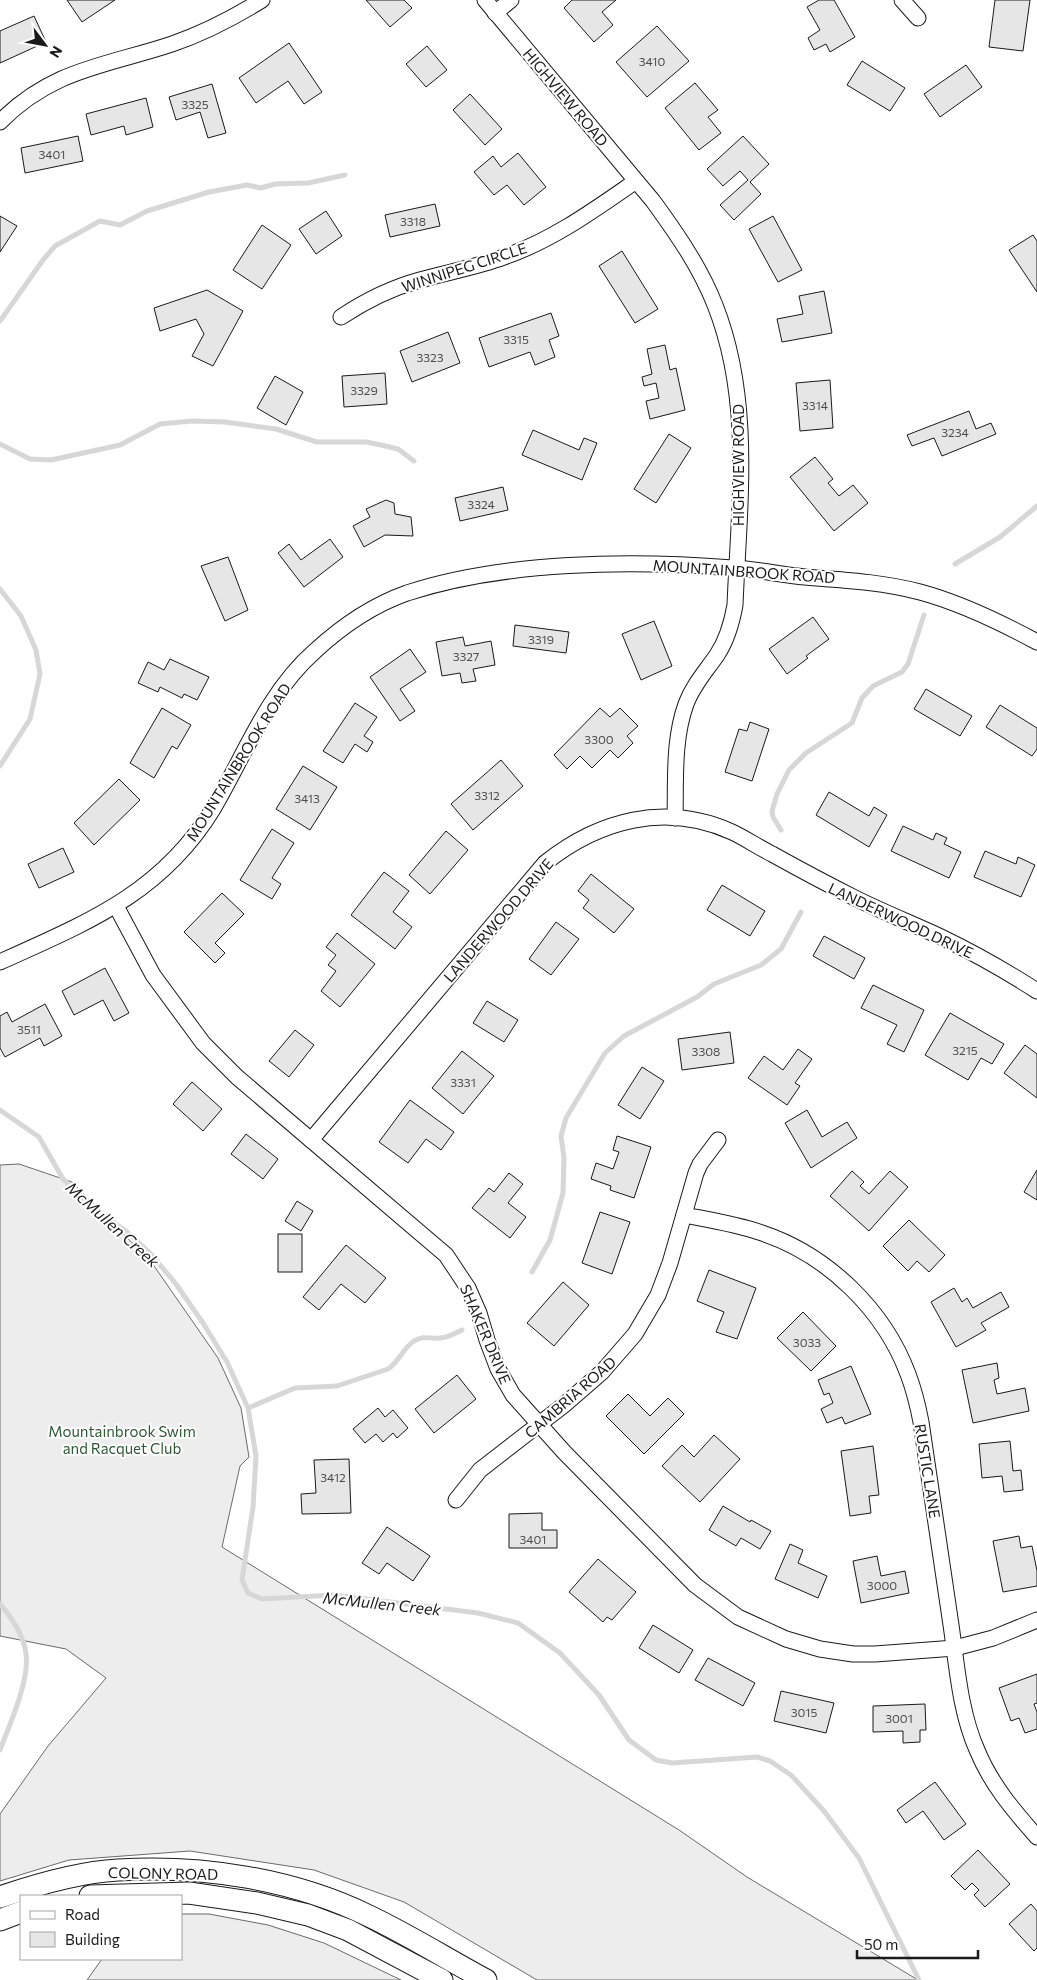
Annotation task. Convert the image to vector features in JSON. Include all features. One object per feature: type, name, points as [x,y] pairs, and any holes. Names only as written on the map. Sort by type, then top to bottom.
[{"type":"main road","name":"COLONY ROAD","points":[[0,1897],[30,1887],[117,1870],[206,1870],[278,1884],[328,1899],[369,1916],[486,1980]]},
{"type":"main road","name":"COLONY ROAD","points":[[123,1895],[189,1893],[257,1903],[308,1915],[348,1930],[442,1980]]},
{"type":"main road","points":[[0,1920],[20,1912]]},
{"type":"street","points":[[0,122],[24,101],[54,81],[89,67],[193,36],[234,18],[262,0]]},
{"type":"street","name":"HIGHVIEW ROAD","points":[[485,0],[636,181],[678,236],[698,267],[715,305],[728,344],[737,385],[741,427],[735,605],[728,633],[718,654],[697,682],[686,703],[680,727],[676,769],[675,818]]},
{"type":"street","points":[[496,13],[511,0]]},
{"type":"street","points":[[902,0],[918,18]]},
{"type":"street","name":"WINNIPEG CIRCLE","points":[[341,317],[362,303],[418,280],[488,262],[532,246],[570,226],[636,181]]},
{"type":"street","name":"MOUNTAINBROOK ROAD","points":[[0,962],[91,920],[116,906],[155,878],[182,851],[210,813],[260,722],[290,678],[312,653],[338,631],[366,613],[405,594],[449,581],[519,570],[591,564],[662,564],[736,568],[879,584],[921,593],[966,608],[1037,642]]},
{"type":"street","name":"LANDERWOOD DRIVE","points":[[311,1140],[545,863],[566,846],[591,833],[617,824],[660,818],[675,818],[700,822],[733,833],[826,884],[993,964],[1037,991]]},
{"type":"street","name":"SHAKER DRIVE","points":[[116,906],[153,976],[203,1043],[237,1077],[436,1246],[454,1266],[474,1299],[498,1369],[513,1395],[696,1585],[723,1607],[754,1626],[794,1642],[820,1649],[853,1654],[955,1648],[993,1638],[1037,1620]]},
{"type":"street","name":"CAMBRIA ROAD","points":[[456,1500],[480,1470],[540,1425],[602,1372],[635,1334],[658,1295],[670,1263],[700,1164],[718,1140]]},
{"type":"street","name":"RUSTIC LANE","points":[[684,1215],[730,1224],[762,1233],[814,1258],[840,1278],[860,1297],[881,1323],[898,1351],[908,1374],[922,1422],[964,1709],[977,1750],[1003,1797],[1037,1837]]},
{"type":"shaded area","points":[[19,1164],[72,1182],[152,1263],[218,1358],[241,1408],[249,1457],[240,1466],[222,1547],[679,1830],[747,1877],[918,1980],[537,1980],[404,1902],[314,1870],[190,1851],[69,1860],[0,1881],[0,1814],[48,1746],[106,1678],[66,1649],[0,1636],[0,1165]]},
{"type":"shaded area","points":[[182,1914],[209,1914],[268,1925],[324,1943],[401,1980],[87,1980],[101,1960],[182,1960]]},
{"type":"building","points":[[67,0],[115,0],[82,22]]},
{"type":"building","points":[[366,0],[404,0],[412,8],[390,27]]},
{"type":"building","points":[[572,0],[616,0],[602,12],[613,25],[594,42],[564,8]]},
{"type":"building","points":[[819,0],[834,0],[855,37],[830,52],[826,44],[814,50],[808,38],[820,30],[807,7]]},
{"type":"building","points":[[995,0],[1030,0],[1023,51],[989,47]]},
{"type":"building","points":[[34,16],[46,42],[0,63],[0,31]]},
{"type":"building","points":[[657,26],[689,61],[647,97],[616,62]]},
{"type":"building","points":[[289,43],[322,92],[304,104],[288,81],[256,103],[239,78]]},
{"type":"building","points":[[427,46],[447,70],[426,87],[406,64]]},
{"type":"building","points":[[862,61],[905,88],[890,111],[847,85]]},
{"type":"building","points":[[966,65],[982,87],[940,117],[924,94]]},
{"type":"building","points":[[695,83],[718,110],[708,117],[721,133],[699,150],[665,108]]},
{"type":"building","points":[[212,84],[226,133],[208,138],[200,112],[176,120],[169,97]]},
{"type":"building","points":[[470,94],[502,129],[485,145],[453,110]]},
{"type":"building","points":[[146,98],[153,127],[126,135],[124,126],[91,135],[86,114]]},
{"type":"building","points":[[78,136],[83,161],[25,173],[21,148]]},
{"type":"building","points":[[743,136],[769,164],[750,182],[761,194],[734,220],[720,205],[748,180],[740,171],[723,186],[707,169]]},
{"type":"building","points":[[518,153],[546,187],[524,205],[507,185],[494,195],[474,172],[493,156],[501,167]]},
{"type":"building","points":[[435,204],[440,226],[390,237],[385,215]]},
{"type":"building","points":[[326,211],[342,236],[316,254],[299,229]]},
{"type":"building","points":[[0,216],[17,226],[0,252]]},
{"type":"building","points":[[773,216],[802,270],[778,282],[749,229]]},
{"type":"building","points":[[262,225],[291,245],[262,289],[233,270]]},
{"type":"building","points":[[1033,235],[1037,241],[1037,292],[1009,250]]},
{"type":"building","points":[[622,251],[658,309],[635,323],[599,266]]},
{"type":"building","points":[[207,290],[243,311],[213,366],[192,356],[204,334],[196,319],[160,331],[154,308]]},
{"type":"building","points":[[824,291],[832,333],[782,342],[777,319],[803,314],[799,296]]},
{"type":"building","points":[[551,313],[559,336],[549,340],[555,357],[535,365],[530,352],[489,367],[479,338]]},
{"type":"building","points":[[448,332],[460,363],[412,382],[400,351]]},
{"type":"building","points":[[665,345],[670,370],[676,368],[685,410],[650,419],[646,401],[659,398],[656,383],[644,386],[642,377],[652,374],[647,349]]},
{"type":"building","points":[[385,373],[387,404],[344,407],[342,376]]},
{"type":"building","points":[[275,376],[303,392],[286,425],[257,408]]},
{"type":"building","points":[[830,380],[833,428],[800,431],[796,383]]},
{"type":"building","points":[[969,411],[976,429],[991,423],[996,434],[942,456],[934,438],[912,446],[907,435]]},
{"type":"building","points":[[533,430],[579,450],[584,438],[597,443],[582,480],[522,455]]},
{"type":"building","points":[[669,434],[691,448],[656,503],[634,489]]},
{"type":"building","points":[[815,457],[833,479],[828,483],[839,496],[853,485],[868,503],[834,531],[790,477]]},
{"type":"building","points":[[503,487],[508,510],[460,521],[455,498]]},
{"type":"building","points":[[386,500],[394,503],[395,514],[411,517],[413,536],[385,535],[364,547],[353,526],[370,517],[366,509]]},
{"type":"building","points":[[330,539],[343,557],[304,587],[278,553],[289,544],[301,560]]},
{"type":"building","points":[[228,557],[248,610],[225,621],[201,566]]},
{"type":"building","points":[[813,617],[829,639],[806,656],[808,658],[787,674],[769,649]]},
{"type":"building","points":[[654,621],[672,666],[641,680],[622,634]]},
{"type":"building","points":[[515,625],[569,632],[566,653],[513,646]]},
{"type":"building","points":[[463,637],[465,646],[491,641],[495,665],[473,669],[476,681],[462,683],[460,673],[442,676],[436,642]]},
{"type":"building","points":[[410,649],[426,672],[400,689],[415,711],[400,721],[370,677]]},
{"type":"building","points":[[170,659],[209,677],[197,700],[184,694],[182,698],[160,687],[158,692],[138,683],[148,662],[164,670]]},
{"type":"building","points":[[926,689],[972,716],[960,736],[914,709]]},
{"type":"building","points":[[355,703],[377,717],[364,736],[373,742],[367,752],[355,744],[343,763],[323,751]]},
{"type":"building","points":[[1000,705],[1037,728],[1037,749],[1032,756],[986,727]]},
{"type":"building","points":[[162,708],[191,725],[177,749],[172,746],[154,778],[130,763]]},
{"type":"building","points":[[600,708],[610,717],[620,708],[638,726],[627,736],[633,743],[618,758],[610,750],[592,768],[580,756],[567,769],[554,755]]},
{"type":"building","points":[[750,722],[769,729],[752,781],[725,772],[739,729],[747,731]]},
{"type":"building","points":[[501,760],[523,786],[473,830],[451,804]]},
{"type":"building","points":[[303,766],[337,787],[310,830],[276,809]]},
{"type":"building","points":[[119,779],[140,800],[94,845],[74,823]]},
{"type":"building","points":[[829,792],[869,816],[874,807],[887,815],[869,847],[816,815]]},
{"type":"building","points":[[903,826],[933,840],[936,833],[947,838],[944,844],[961,852],[949,878],[891,851]]},
{"type":"building","points":[[272,829],[294,843],[272,878],[281,884],[272,899],[240,880]]},
{"type":"building","points":[[446,831],[468,850],[430,894],[409,875]]},
{"type":"building","points":[[63,848],[74,872],[39,888],[28,864]]},
{"type":"building","points":[[985,851],[1016,864],[1018,857],[1035,865],[1021,897],[974,877]]},
{"type":"building","points":[[384,872],[409,891],[393,912],[412,927],[395,949],[351,915]]},
{"type":"building","points":[[591,874],[634,909],[614,933],[583,908],[589,900],[578,891]]},
{"type":"building","points":[[722,885],[765,911],[750,936],[707,910]]},
{"type":"building","points":[[222,893],[244,914],[215,943],[225,953],[215,963],[184,932]]},
{"type":"building","points":[[556,922],[579,939],[551,975],[529,959]]},
{"type":"building","points":[[337,933],[375,964],[340,1007],[321,991],[336,971],[328,965],[336,955],[326,947]]},
{"type":"building","points":[[824,936],[865,958],[854,979],[813,956]]},
{"type":"building","points":[[105,968],[129,1013],[114,1021],[103,1000],[74,1015],[62,991]]},
{"type":"building","points":[[873,985],[924,1010],[904,1052],[887,1044],[897,1025],[861,1008]]},
{"type":"building","points":[[487,1001],[518,1020],[504,1042],[473,1023]]},
{"type":"building","points":[[45,1004],[62,1036],[44,1046],[40,1038],[5,1057],[0,1048],[0,1016],[7,1012],[12,1022]]},
{"type":"building","points":[[950,1013],[1004,1044],[992,1064],[981,1058],[968,1080],[925,1055]]},
{"type":"building","points":[[295,1030],[314,1045],[289,1077],[269,1061]]},
{"type":"building","points":[[730,1032],[734,1063],[682,1070],[678,1039]]},
{"type":"building","points":[[1025,1045],[1037,1054],[1037,1098],[1004,1073]]},
{"type":"building","points":[[798,1049],[812,1059],[795,1083],[800,1086],[787,1105],[748,1078],[764,1056],[783,1070]]},
{"type":"building","points":[[462,1051],[494,1076],[463,1114],[432,1088]]},
{"type":"building","points":[[642,1067],[664,1081],[640,1119],[618,1105]]},
{"type":"building","points":[[192,1082],[222,1109],[203,1131],[173,1104]]},
{"type":"building","points":[[410,1100],[454,1132],[441,1150],[426,1139],[408,1163],[379,1142]]},
{"type":"building","points":[[807,1110],[822,1137],[847,1122],[857,1138],[811,1168],[785,1123]]},
{"type":"building","points":[[246,1134],[278,1159],[263,1179],[231,1154]]},
{"type":"building","points":[[617,1136],[651,1147],[634,1198],[610,1190],[611,1186],[591,1179],[596,1163],[613,1169],[619,1152],[613,1150]]},
{"type":"building","points":[[1037,1170],[1037,1200],[1024,1192]]},
{"type":"building","points":[[852,1171],[864,1182],[860,1186],[869,1194],[890,1171],[908,1187],[869,1231],[830,1196]]},
{"type":"building","points":[[509,1173],[523,1184],[508,1203],[526,1217],[510,1238],[472,1208],[489,1188],[494,1192]]},
{"type":"building","points":[[297,1201],[313,1211],[301,1231],[285,1221]]},
{"type":"building","points":[[600,1212],[630,1222],[612,1274],[582,1263]]},
{"type":"building","points":[[909,1220],[945,1255],[929,1272],[917,1261],[908,1271],[883,1246]]},
{"type":"building","points":[[278,1234],[302,1234],[302,1272],[278,1272]]},
{"type":"building","points":[[346,1245],[386,1278],[365,1303],[341,1284],[319,1310],[303,1297]]},
{"type":"building","points":[[709,1270],[756,1288],[737,1339],[716,1332],[724,1312],[697,1301]]},
{"type":"building","points":[[563,1282],[589,1305],[554,1346],[527,1323]]},
{"type":"building","points":[[954,1288],[962,1302],[967,1298],[973,1308],[1001,1292],[1009,1307],[981,1323],[986,1330],[956,1347],[931,1302]]},
{"type":"building","points":[[803,1312],[836,1346],[811,1371],[777,1338]]},
{"type":"building","points":[[997,1363],[999,1378],[994,1380],[997,1394],[1025,1388],[1029,1411],[973,1423],[962,1370]]},
{"type":"building","points":[[851,1366],[871,1414],[845,1424],[842,1417],[827,1423],[821,1409],[833,1403],[829,1393],[824,1395],[818,1380]]},
{"type":"building","points":[[457,1375],[476,1399],[434,1433],[415,1409]]},
{"type":"building","points":[[628,1394],[650,1416],[668,1398],[684,1414],[644,1454],[606,1416]]},
{"type":"building","points":[[378,1408],[385,1417],[393,1410],[408,1428],[397,1438],[393,1433],[383,1442],[376,1434],[365,1443],[353,1429]]},
{"type":"building","points":[[714,1435],[740,1459],[700,1502],[662,1466],[682,1445],[694,1457]]},
{"type":"building","points":[[1010,1441],[1013,1471],[1021,1470],[1023,1490],[1004,1492],[1002,1476],[982,1478],[979,1444]]},
{"type":"building","points":[[873,1446],[879,1495],[869,1496],[871,1513],[850,1516],[841,1451]]},
{"type":"building","points":[[349,1459],[351,1513],[302,1514],[301,1494],[316,1493],[314,1460]]},
{"type":"building","points":[[723,1506],[750,1522],[751,1520],[771,1531],[760,1549],[741,1538],[736,1546],[709,1530]]},
{"type":"building","points":[[542,1513],[542,1530],[557,1530],[557,1548],[509,1548],[509,1514]]},
{"type":"building","points":[[387,1527],[430,1556],[413,1581],[387,1563],[379,1574],[362,1563]]},
{"type":"building","points":[[1019,1536],[1021,1548],[1032,1546],[1037,1571],[1037,1586],[1003,1592],[993,1541]]},
{"type":"building","points":[[790,1544],[803,1550],[798,1563],[827,1576],[818,1598],[775,1579]]},
{"type":"building","points":[[877,1556],[881,1576],[905,1571],[909,1593],[861,1603],[853,1561]]},
{"type":"building","points":[[598,1559],[636,1592],[612,1620],[607,1617],[603,1622],[569,1592]]},
{"type":"building","points":[[653,1625],[693,1650],[679,1673],[639,1648]]},
{"type":"building","points":[[708,1658],[755,1683],[743,1706],[695,1680]]},
{"type":"building","points":[[1037,1674],[1037,1703],[1034,1704],[1037,1712],[1037,1729],[1025,1733],[1019,1718],[1011,1721],[999,1688]]},
{"type":"building","points":[[781,1691],[834,1703],[826,1733],[774,1721]]},
{"type":"building","points":[[925,1704],[926,1730],[920,1730],[920,1742],[903,1743],[903,1731],[873,1732],[873,1706]]},
{"type":"building","points":[[935,1782],[966,1824],[944,1840],[923,1811],[906,1823],[897,1810]]},
{"type":"building","points":[[978,1850],[1010,1884],[985,1907],[974,1895],[979,1890],[972,1883],[965,1890],[951,1876]]},
{"type":"building","points":[[1031,1904],[1037,1911],[1037,1948],[1034,1951],[1009,1924]]},
{"type":"waterway","points":[[0,321],[55,246],[100,221],[120,225],[147,211],[209,192],[247,185],[261,188],[275,184],[308,183],[345,175]]},
{"type":"waterway","points":[[0,444],[30,459],[51,460],[120,445],[160,424],[192,421],[225,422],[276,429],[317,442],[366,442],[381,445],[398,449],[414,461]]},
{"type":"waterway","points":[[955,564],[1000,537],[1037,506]]},
{"type":"waterway","name":"McMullen Creek","points":[[0,589],[21,616],[36,650],[40,674],[30,719],[0,766]]},
{"type":"waterway","points":[[781,830],[773,817],[772,811],[777,794],[789,770],[806,753],[852,723],[862,698],[873,686],[902,672],[908,664],[924,615]]},
{"type":"waterway","points":[[532,1272],[550,1240],[563,1193],[564,1158],[561,1136],[566,1118],[605,1053],[624,1036],[697,997],[714,984],[761,965],[781,949],[801,912]]},
{"type":"waterway","name":"McMullen Creek","points":[[0,1110],[39,1137],[63,1179],[92,1208],[126,1231],[150,1253],[176,1284],[227,1362],[248,1408],[256,1456],[253,1507],[242,1580],[248,1593],[262,1599],[334,1595],[478,1613],[518,1623],[560,1653],[599,1695],[629,1740],[656,1760],[672,1763],[757,1757],[770,1761],[791,1775],[824,1811],[859,1858],[919,1980]]},
{"type":"waterway","points":[[248,1408],[295,1388],[337,1386],[388,1369],[414,1341],[424,1338],[446,1337],[462,1330]]},
{"type":"waterway","points":[[0,1604],[20,1634],[26,1654],[25,1677],[22,1689],[0,1750]]},
{"type":"park label","name":"Mountainbrook Swim and Racquet Club","points":[[122,1440]]}]
